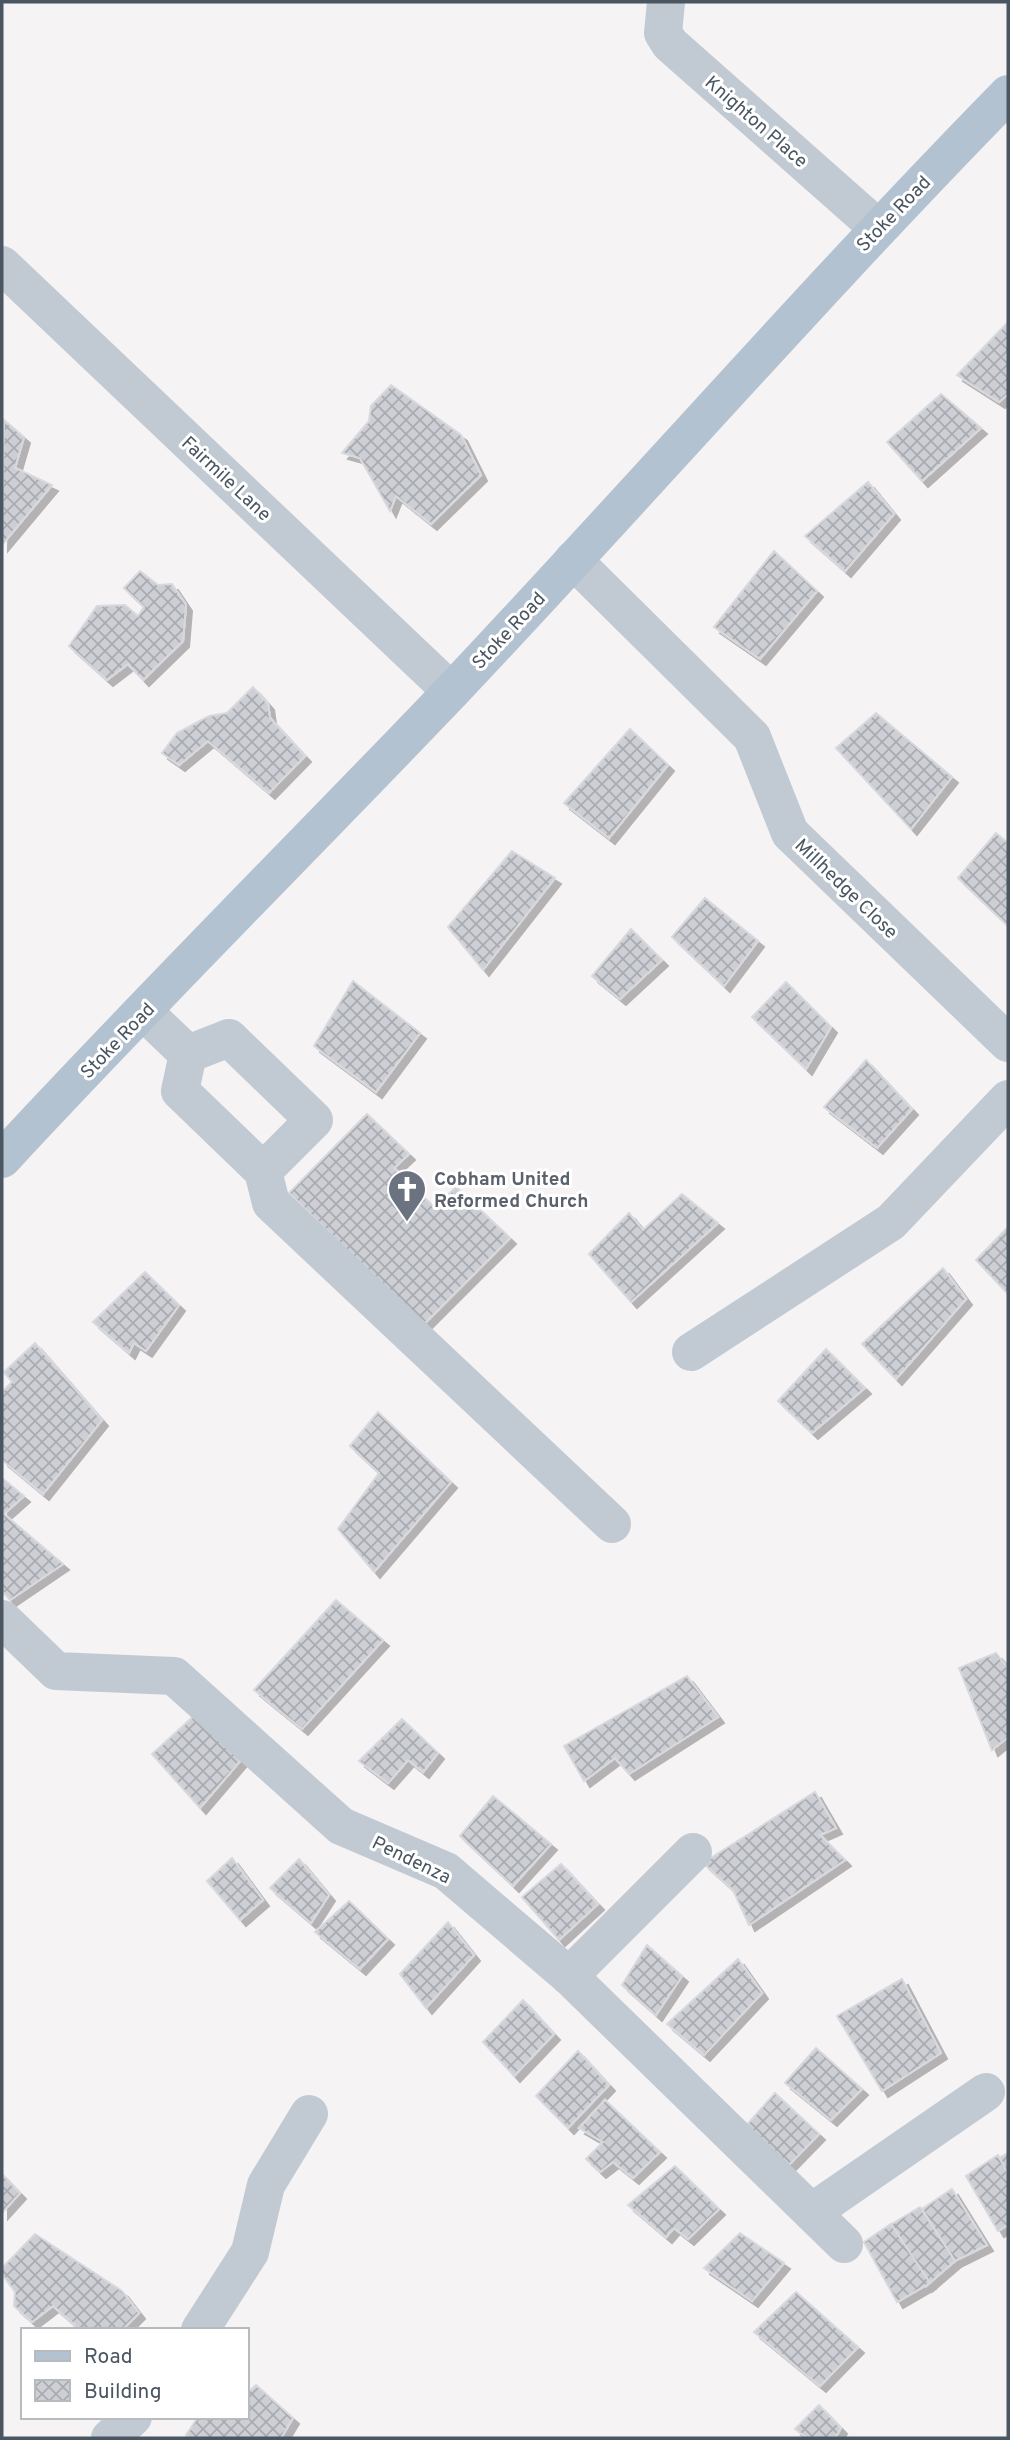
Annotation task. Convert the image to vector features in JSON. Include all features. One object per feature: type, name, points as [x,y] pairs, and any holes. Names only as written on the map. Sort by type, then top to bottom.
[{"type":"main road","name":"Stoke Road","points":[[7,1147],[144,1012],[451,691],[878,228],[1008,94]]},
{"type":"street","name":"Knighton Place","points":[[666,2],[663,33],[670,44],[878,228]]},
{"type":"street","name":"Fairmile Lane","points":[[2,265],[451,691]]},
{"type":"street","name":"Millhedge Close","points":[[573,560],[752,737],[790,833],[1008,1043]]},
{"type":"street","points":[[144,1012],[188,1054]]},
{"type":"street","points":[[188,1054],[229,1038],[314,1120],[263,1171]]},
{"type":"street","points":[[188,1054],[180,1091],[263,1171],[271,1203],[612,1524]]},
{"type":"street","points":[[691,1352],[891,1222],[1008,1099]]},
{"type":"street","name":"Pendenza","points":[[2,1619],[55,1671],[174,1676],[341,1826],[446,1871],[569,1976],[844,2244]]},
{"type":"street","points":[[569,1976],[693,1852]]},
{"type":"street","points":[[812,2212],[986,2092]]},
{"type":"street","points":[[201,2328],[250,2252],[266,2185],[309,2114]]},
{"type":"street","points":[[110,2438],[131,2419]]},
{"type":"building","points":[[1008,322],[1008,394],[999,402],[957,375]]},
{"type":"building","points":[[391,385],[461,435],[481,475],[431,524],[396,496],[390,511],[360,458],[342,453],[369,421],[371,406]]},
{"type":"building","points":[[941,394],[981,428],[922,481],[887,442]]},
{"type":"building","points":[[4,420],[24,437],[15,468],[52,485],[2,545]]},
{"type":"building","points":[[868,482],[894,514],[845,571],[805,536]]},
{"type":"building","points":[[774,551],[817,591],[760,659],[714,627]]},
{"type":"building","points":[[140,571],[158,585],[172,584],[186,605],[183,641],[143,680],[128,664],[107,680],[69,646],[97,606],[125,605],[138,616],[144,607],[124,588]]},
{"type":"building","points":[[253,687],[268,704],[270,718],[305,756],[269,793],[208,741],[179,765],[162,753],[177,733],[209,716],[227,713]]},
{"type":"building","points":[[876,713],[952,777],[911,829],[836,748]]},
{"type":"building","points":[[630,729],[668,765],[609,838],[564,803]]},
{"type":"building","points":[[996,833],[1008,843],[1008,926],[958,878]]},
{"type":"building","points":[[512,851],[555,878],[483,970],[448,927]]},
{"type":"building","points":[[705,898],[758,941],[724,986],[672,937]]},
{"type":"building","points":[[631,929],[662,960],[620,999],[592,976]]},
{"type":"building","points":[[353,981],[420,1033],[376,1092],[314,1046]]},
{"type":"building","points":[[786,982],[831,1027],[806,1069],[752,1017]]},
{"type":"building","points":[[866,1060],[912,1109],[877,1148],[824,1107]]},
{"type":"building","name":"Cobham United Reformed Church","points":[[367,1114],[409,1154],[394,1168],[435,1208],[456,1187],[510,1238],[423,1325],[289,1193]]},
{"type":"building","points":[[682,1194],[718,1223],[631,1302],[589,1254],[629,1213],[643,1230]]},
{"type":"building","points":[[1008,1227],[1008,1294],[976,1260]]},
{"type":"building","points":[[943,1268],[966,1299],[896,1379],[862,1344]]},
{"type":"building","points":[[145,1272],[179,1305],[146,1351],[134,1343],[129,1353],[93,1322]]},
{"type":"building","points":[[35,1343],[102,1420],[43,1494],[2,1460],[2,1392],[12,1382],[4,1372]]},
{"type":"building","points":[[826,1349],[865,1388],[812,1433],[778,1401]]},
{"type":"building","points":[[378,1412],[451,1482],[374,1572],[338,1529],[379,1473],[350,1446]]},
{"type":"building","points":[[2,1478],[24,1496],[4,1514],[63,1564],[10,1600],[2,1591]]},
{"type":"building","points":[[336,1600],[383,1640],[302,1729],[254,1690]]},
{"type":"building","points":[[996,1653],[1008,1669],[1008,1737],[992,1750],[959,1668]]},
{"type":"building","points":[[687,1676],[718,1717],[629,1774],[615,1758],[584,1781],[564,1746]]},
{"type":"building","points":[[196,1714],[241,1760],[200,1808],[152,1754]]},
{"type":"building","points":[[402,1719],[438,1753],[423,1772],[408,1760],[388,1783],[359,1761]]},
{"type":"building","points":[[815,1792],[836,1828],[820,1835],[845,1860],[749,1925],[733,1890],[703,1863]]},
{"type":"building","points":[[493,1796],[551,1844],[513,1886],[460,1836]]},
{"type":"building","points":[[232,1858],[263,1900],[240,1920],[207,1881]]},
{"type":"building","points":[[299,1859],[329,1895],[311,1923],[270,1888]]},
{"type":"building","points":[[561,1864],[598,1904],[559,1940],[522,1897]]},
{"type":"building","points":[[349,1901],[388,1939],[360,1969],[315,1932]]},
{"type":"building","points":[[448,1922],[474,1955],[426,2008],[400,1974]]},
{"type":"building","points":[[647,1945],[682,1976],[656,2015],[622,1985]]},
{"type":"building","points":[[738,1959],[762,1993],[704,2055],[667,2024]]},
{"type":"building","points":[[902,1979],[941,2053],[882,2091],[837,2016]]},
{"type":"building","points":[[523,2000],[554,2034],[514,2076],[483,2042]]},
{"type":"building","points":[[816,2048],[862,2089],[831,2120],[785,2083]]},
{"type":"building","points":[[578,2051],[609,2085],[568,2128],[536,2096]]},
{"type":"building","points":[[775,2093],[819,2134],[788,2166],[744,2128]]},
{"type":"building","points":[[605,2100],[660,2152],[633,2178],[613,2162],[600,2172],[586,2159],[603,2142],[579,2128]]},
{"type":"building","points":[[1008,2153],[1008,2174],[999,2158]]},
{"type":"building","points":[[998,2155],[1008,2174],[1008,2225],[998,2231],[966,2176]]},
{"type":"building","points":[[675,2166],[719,2209],[688,2239],[674,2228],[666,2237],[628,2205]]},
{"type":"building","points":[[2,2174],[20,2193],[2,2213]]},
{"type":"building","points":[[952,2189],[987,2245],[955,2261],[922,2209]]},
{"type":"building","points":[[920,2207],[955,2261],[926,2286],[890,2225]]},
{"type":"building","points":[[891,2224],[930,2283],[897,2302],[864,2242]]},
{"type":"building","points":[[740,2233],[784,2263],[752,2301],[704,2268]]},
{"type":"building","points":[[35,2234],[122,2291],[139,2313],[124,2328],[74,2328],[75,2325],[53,2306],[32,2322],[14,2306],[15,2292],[2,2274],[2,2268]]},
{"type":"building","points":[[796,2292],[858,2347],[820,2386],[754,2332]]},
{"type":"building","points":[[256,2385],[293,2418],[281,2438],[189,2438],[186,2435],[197,2419],[248,2419],[248,2392]]},
{"type":"building","points":[[819,2405],[841,2428],[835,2438],[807,2438],[795,2429]]},
{"type":"place","name":"Cobham United Reformed Church","points":[[407,1223]]}]
